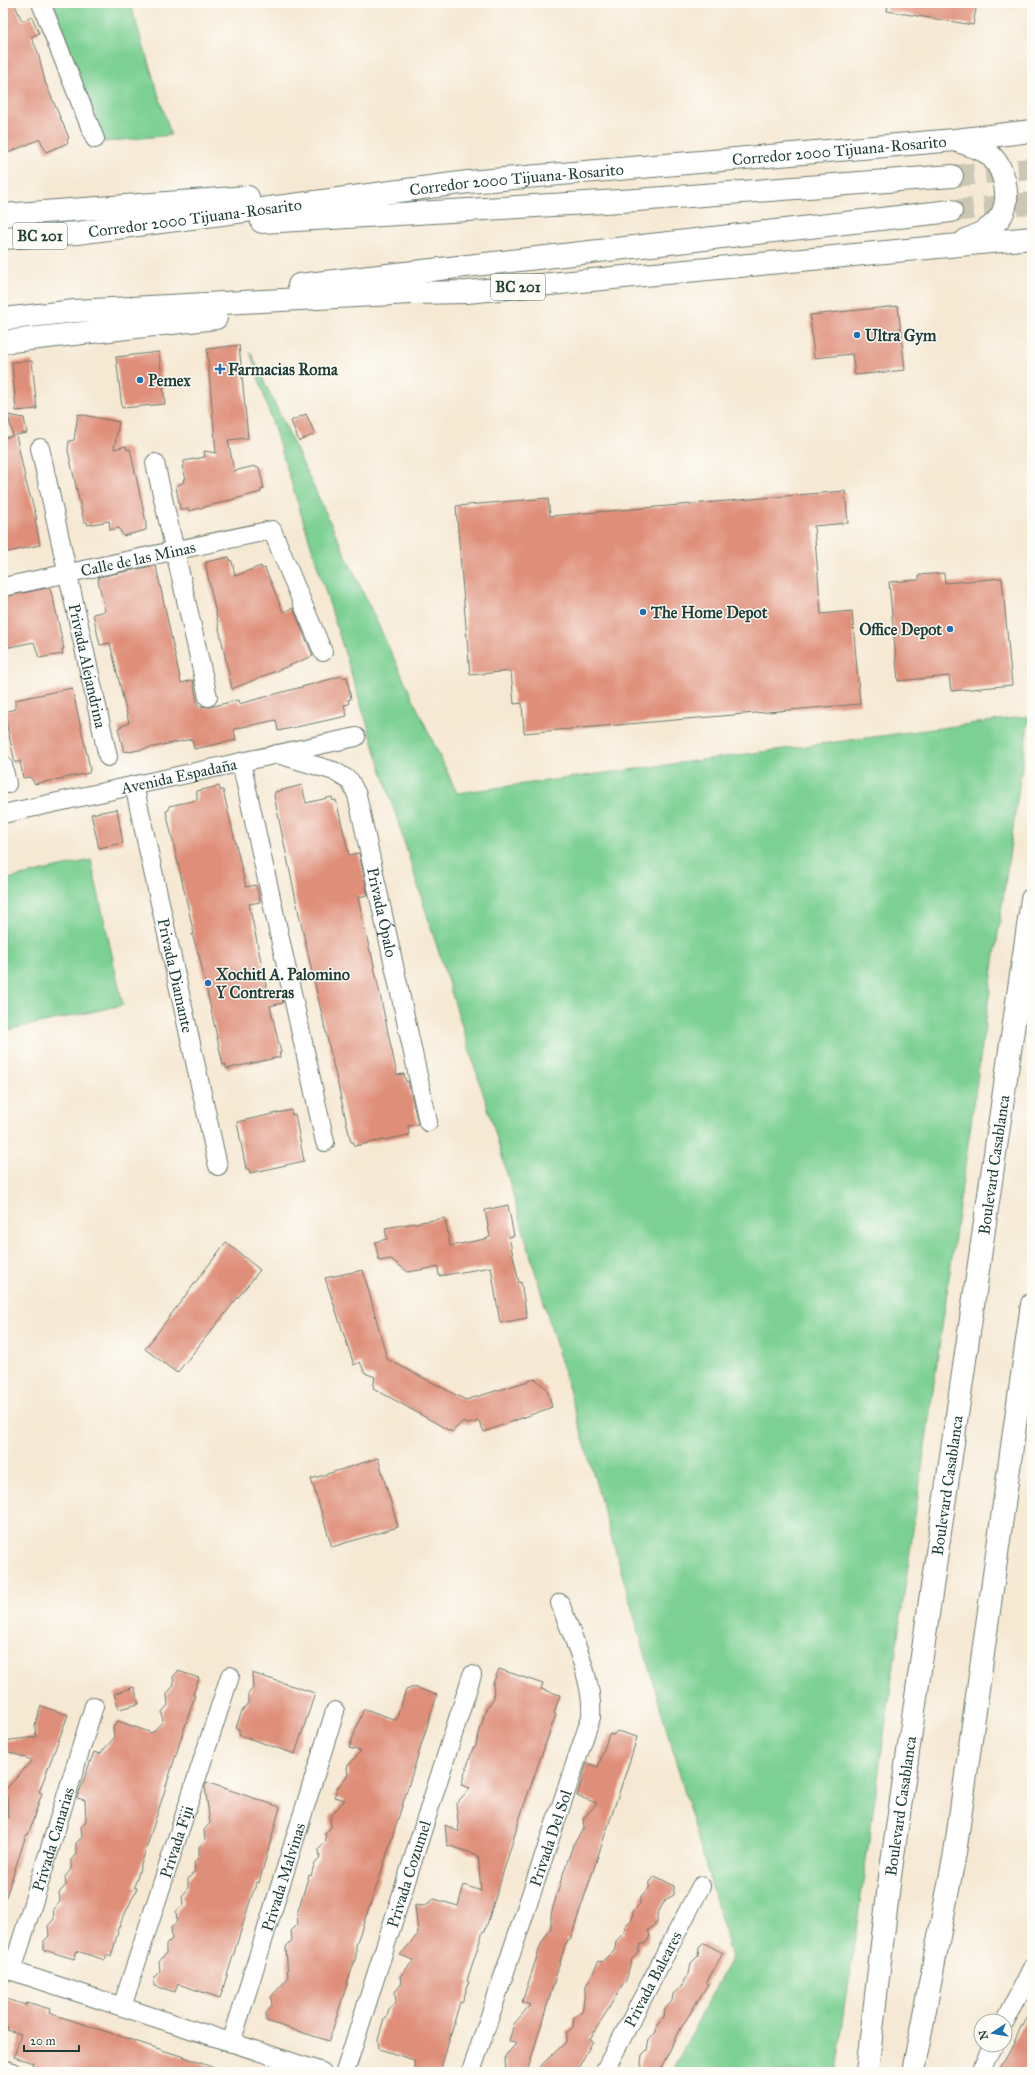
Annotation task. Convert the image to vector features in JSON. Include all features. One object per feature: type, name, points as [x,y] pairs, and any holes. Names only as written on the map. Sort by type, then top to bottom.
[{"type":"main road","name":"Corredor 2000 Tijuana-Rosarito","points":[[3,238],[78,233],[468,182],[955,140],[1032,131]]},
{"type":"main road","points":[[955,140],[991,155],[1000,168],[1006,187],[1006,201],[999,220],[986,231],[957,244]]},
{"type":"main road","points":[[78,233],[637,200],[952,176]]},
{"type":"main road","points":[[3,215],[468,182]]},
{"type":"main road","points":[[75,311],[951,211]]},
{"type":"main road","name":"BC 201","points":[[3,319],[75,311],[412,293],[467,292],[1031,238]]},
{"type":"main road","points":[[3,342],[182,321],[377,303],[467,292]]},
{"type":"main road","name":"Boulevard Casablanca","points":[[867,2072],[890,1876],[1032,899]]},
{"type":"main road","points":[[913,2072],[955,1853],[1032,1304]]},
{"type":"street","points":[[41,3],[95,139]]},
{"type":"street","name":"Privada Alejandrina","points":[[40,448],[108,757]]},
{"type":"street","points":[[155,463],[208,696]]},
{"type":"street","name":"Calle de las Minas","points":[[3,587],[272,530],[323,652]]},
{"type":"street","name":"Avenida Espadaña","points":[[3,814],[356,737]]},
{"type":"street","name":"Privada Ópalo","points":[[277,754],[334,771],[350,781],[357,796],[428,1122]]},
{"type":"street","points":[[242,762],[325,1142]]},
{"type":"street","points":[[3,765],[7,784]]},
{"type":"street","name":"Privada Diamante","points":[[134,786],[218,1166]]},
{"type":"street","name":"Privada Del Sol","points":[[471,2072],[591,1717],[592,1701],[588,1684],[560,1603]]},
{"type":"street","name":"Privada Cozumel","points":[[345,2072],[472,1675]]},
{"type":"street","name":"Privada Fiji","points":[[122,2007],[230,1676]]},
{"type":"street","name":"Privada Canarias","points":[[7,1970],[94,1706]]},
{"type":"street","name":"Privada Malvinas","points":[[231,2042],[335,1710]]},
{"type":"street","name":"Privada Baleares","points":[[604,2072],[701,1886]]},
{"type":"street","points":[[1010,2013],[1032,1968]]},
{"type":"street","points":[[7,1970],[322,2072]]},
{"type":"street","points":[[980,2072],[989,2053]]},
{"type":"street","points":[[3,2069],[12,2072]]},
{"type":"green space","points":[[53,3],[130,3],[171,135],[104,142]]},
{"type":"green space","points":[[250,351],[457,793],[1029,716],[836,2072],[671,2072],[732,1957],[493,1125]]},
{"type":"green space","points":[[91,860],[123,1005],[3,1031],[3,880]]},
{"type":"building","points":[[3,3],[14,3],[22,21],[32,17],[39,33],[31,37],[38,52],[45,82],[69,138],[67,139],[68,143],[46,152],[40,139],[3,155]]},
{"type":"building","points":[[888,3],[977,3],[973,25],[887,11]]},
{"type":"building","name":"Ultra Gym","points":[[898,306],[905,370],[855,375],[852,354],[814,358],[810,315]]},
{"type":"building","points":[[239,345],[248,438],[228,440],[234,471],[255,466],[256,468],[259,467],[264,489],[261,489],[261,492],[189,511],[189,509],[180,509],[176,486],[184,482],[183,479],[186,479],[182,466],[184,466],[184,461],[205,457],[204,451],[216,453],[207,349]]},
{"type":"building","name":"Pemex","points":[[159,352],[165,404],[122,408],[116,357]]},
{"type":"building","points":[[32,361],[37,409],[16,411],[12,362]]},
{"type":"building","points":[[78,414],[119,422],[114,449],[126,446],[127,450],[130,449],[146,522],[146,530],[123,536],[119,528],[110,530],[109,521],[88,525],[87,522],[84,522],[68,450],[69,441],[74,440]]},
{"type":"building","points":[[306,414],[315,434],[299,441],[291,421]]},
{"type":"building","points":[[8,415],[24,418],[27,433],[16,435],[26,482],[37,519],[35,519],[40,545],[3,553],[3,438],[13,436]]},
{"type":"building","name":"The Home Depot","points":[[845,491],[848,523],[814,526],[821,614],[852,611],[860,704],[524,733],[522,703],[514,704],[511,671],[470,675],[456,506],[548,498],[550,516]]},
{"type":"building","points":[[229,557],[230,561],[232,561],[235,576],[261,566],[262,569],[265,568],[283,612],[293,608],[313,656],[232,689],[206,567],[206,562]]},
{"type":"building","points":[[156,566],[181,683],[193,680],[198,706],[210,707],[238,700],[239,704],[342,676],[343,678],[347,677],[351,699],[348,700],[349,704],[344,705],[347,716],[278,731],[276,720],[238,728],[234,729],[236,740],[194,749],[192,739],[124,752],[118,728],[129,723],[110,643],[100,645],[93,614],[105,611],[98,580],[99,577]]},
{"type":"building","name":"Office Depot","points":[[944,573],[945,583],[1002,578],[1012,685],[951,691],[949,676],[898,681],[889,582],[919,580],[919,575]]},
{"type":"building","points":[[47,588],[50,589],[54,602],[64,649],[62,649],[63,654],[39,658],[34,642],[5,648],[3,639],[3,597]]},
{"type":"building","points":[[72,688],[90,768],[89,773],[35,784],[30,777],[23,778],[20,761],[15,763],[4,712],[15,709],[15,700]]},
{"type":"building","points":[[302,785],[306,803],[332,797],[333,801],[336,800],[349,855],[359,853],[368,895],[358,897],[397,1075],[404,1074],[406,1082],[408,1081],[418,1124],[408,1126],[409,1135],[354,1146],[354,1142],[351,1142],[300,919],[274,796],[275,792]]},
{"type":"building","points":[[219,786],[220,790],[223,790],[246,887],[256,885],[260,902],[249,904],[267,990],[282,998],[283,1003],[270,1006],[281,1053],[279,1053],[280,1057],[226,1069],[226,1064],[223,1065],[200,959],[192,934],[194,934],[166,811],[169,810],[169,806],[197,800],[197,791]]},
{"type":"building","points":[[117,809],[123,843],[99,848],[91,814]]},
{"type":"building","points":[[291,1110],[292,1115],[295,1114],[304,1161],[250,1173],[249,1169],[246,1169],[237,1122]]},
{"type":"building","points":[[508,1205],[514,1236],[509,1237],[519,1283],[521,1282],[527,1318],[500,1323],[491,1267],[439,1276],[438,1267],[408,1272],[391,1259],[379,1261],[375,1242],[387,1239],[385,1228],[445,1218],[450,1246],[490,1237],[485,1210]]},
{"type":"building","points":[[226,1242],[260,1270],[177,1373],[145,1349]]},
{"type":"building","points":[[363,1270],[387,1359],[466,1400],[535,1379],[547,1389],[552,1407],[484,1432],[479,1421],[468,1424],[462,1422],[452,1432],[373,1388],[375,1377],[365,1373],[360,1362],[354,1365],[325,1278]]},
{"type":"building","points":[[378,1458],[398,1527],[332,1547],[311,1479]]},
{"type":"building","points":[[499,1669],[543,1684],[541,1689],[560,1695],[554,1713],[556,1714],[523,1808],[485,1931],[483,1931],[467,1981],[469,1982],[462,2003],[460,2002],[440,2072],[415,2072],[414,2060],[379,2049],[378,2040],[384,2018],[386,2019],[389,2010],[396,2002],[395,1992],[401,1984],[400,1976],[414,1960],[400,1955],[418,1934],[415,1905],[424,1906],[434,1899],[458,1906],[464,1885],[481,1891],[478,1855],[447,1845],[445,1825],[459,1832],[456,1804],[470,1788],[461,1785],[473,1748],[475,1748],[486,1709],[494,1698],[493,1683]]},
{"type":"building","points":[[178,1671],[199,1678],[193,1695],[195,1695],[134,1887],[137,1888],[117,1931],[111,1957],[107,1955],[105,1960],[77,1951],[74,1959],[44,1950],[44,1941],[49,1936],[48,1926],[54,1919],[53,1909],[60,1901],[59,1893],[66,1885],[65,1877],[71,1869],[71,1860],[76,1854],[76,1843],[82,1837],[81,1827],[86,1821],[85,1800],[77,1798],[94,1752],[100,1754],[114,1738],[113,1727],[118,1721],[152,1733],[163,1721],[162,1712],[168,1705],[167,1694],[174,1685],[173,1677]]},
{"type":"building","points":[[252,1673],[315,1693],[295,1754],[239,1735],[239,1729],[236,1728],[242,1711],[248,1703],[248,1694],[253,1688]]},
{"type":"building","points":[[134,1687],[139,1704],[119,1709],[114,1694]]},
{"type":"building","points":[[414,1687],[437,1695],[380,1876],[356,1945],[356,1956],[329,2041],[266,2021],[266,2013],[272,2006],[271,1997],[288,1978],[286,1947],[292,1940],[291,1931],[298,1924],[297,1914],[309,1875],[311,1876],[314,1865],[320,1858],[319,1849],[326,1842],[325,1834],[331,1827],[330,1817],[345,1800],[334,1797],[338,1787],[348,1775],[347,1767],[361,1751],[349,1748],[363,1711],[365,1709],[396,1720],[406,1690]]},
{"type":"building","points":[[41,1706],[68,1715],[39,1792],[42,1793],[28,1835],[27,1834],[25,1838],[6,1897],[3,1896],[3,1823],[8,1818],[7,1797],[3,1795],[3,1793],[32,1760],[3,1750],[3,1741],[36,1737],[35,1725]]},
{"type":"building","points":[[617,1731],[637,1737],[633,1751],[570,1940],[567,1939],[527,2072],[506,2072],[505,2056],[516,2044],[509,2041],[514,2024],[530,2005],[522,2002],[541,1944],[551,1928],[551,1914],[563,1874],[573,1845],[584,1828],[583,1819],[597,1803],[577,1796],[587,1763],[598,1767],[609,1734],[613,1735]]},
{"type":"building","points":[[206,1782],[280,1807],[259,1883],[257,1882],[251,1898],[220,1998],[178,1984],[175,1992],[155,1986],[154,1977],[160,1971],[159,1962],[166,1953],[166,1945],[172,1939],[171,1928],[177,1921],[176,1912],[183,1904],[182,1896],[188,1889],[188,1879],[195,1871],[194,1863],[199,1856],[199,1847],[205,1840],[204,1830],[210,1823],[205,1787]]},
{"type":"building","points":[[655,1876],[674,1886],[674,1895],[665,1900],[657,1915],[657,1923],[648,1930],[650,1936],[647,1942],[640,1945],[638,1953],[632,1959],[626,1980],[590,2039],[593,2041],[576,2072],[534,2072],[566,2042],[567,2032],[573,2027],[574,2017],[582,2012],[586,1986],[599,1961],[602,1962],[615,1949],[616,1941],[624,1933],[625,1926],[632,1919],[633,1911],[640,1904],[641,1896],[649,1888],[650,1882]]},
{"type":"building","points":[[704,1943],[723,1953],[706,1983],[708,1984],[681,2028],[659,2072],[640,2072],[642,2055],[647,2050],[649,2040],[656,2032],[657,2024],[664,2017],[665,2009],[672,2001],[673,1994],[683,1985],[684,1980],[689,1974],[691,1963],[698,1956],[699,1948]]},
{"type":"building","points":[[3,1998],[26,2005],[27,2002],[50,2009],[49,2013],[220,2070],[219,2072],[48,2072],[32,2067],[33,2063],[14,2057],[21,2034],[7,2030],[8,2027],[3,2025]]},
{"type":"building","points":[[1032,2006],[1032,2072],[998,2072],[1008,2053],[1013,2053],[1014,2042]]},
{"type":"tunnel","points":[[952,176],[1032,169]]},
{"type":"tunnel","points":[[951,211],[1032,203]]},
{"type":"place","name":"Ultra Gym","points":[[857,335]]},
{"type":"place","name":"Farmacias Roma","points":[[220,369]]},
{"type":"place","name":"Pemex","points":[[140,380]]},
{"type":"place","name":"The Home Depot","points":[[643,612]]},
{"type":"place","name":"Office Depot","points":[[950,629]]},
{"type":"place","name":"Xochitl A. Palomino Y Contreras","points":[[208,983]]}]
